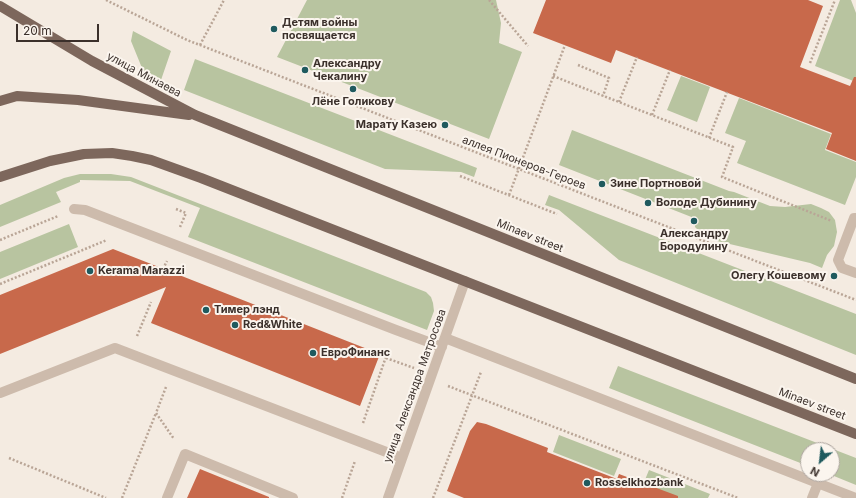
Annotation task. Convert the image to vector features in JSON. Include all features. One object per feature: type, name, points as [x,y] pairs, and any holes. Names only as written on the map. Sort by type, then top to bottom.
[{"type":"main road","name":"улица Минаева","points":[[0,6],[92,61],[195,115]]},
{"type":"main road","points":[[0,101],[17,96],[78,100],[195,115]]},
{"type":"main road","name":"Minaev street","points":[[195,115],[856,378]]},
{"type":"main road","name":"Minaev street","points":[[0,177],[50,161],[84,154],[112,154],[151,160],[856,434]]},
{"type":"street","points":[[74,209],[85,210],[136,229],[396,330],[487,355],[856,498]]},
{"type":"street","points":[[856,218],[854,218],[838,260],[842,268],[856,273]]},
{"type":"street","name":"улица Александра Матросова","points":[[388,498],[465,282]]},
{"type":"street","points":[[0,393],[115,348],[402,458]]},
{"type":"street","points":[[167,498],[185,454],[293,498]]},
{"type":"street","points":[[812,498],[818,483]]},
{"type":"path","name":"аллея Пионеров-Героев","points":[[106,0],[186,40],[856,300]]},
{"type":"path","points":[[200,45],[224,0]]},
{"type":"path","points":[[489,0],[528,46]]},
{"type":"path","points":[[810,63],[835,0]]},
{"type":"path","points":[[509,195],[565,45]]},
{"type":"path","points":[[619,102],[637,57]]},
{"type":"path","points":[[578,65],[609,78],[603,96]]},
{"type":"path","points":[[652,115],[670,70]]},
{"type":"path","points":[[553,76],[733,147],[722,177],[850,228]]},
{"type":"path","points":[[709,138],[727,92]]},
{"type":"path","points":[[460,176],[557,214]]},
{"type":"path","points":[[0,240],[74,209]]},
{"type":"path","points":[[0,284],[136,229]]},
{"type":"path","points":[[130,354],[151,302]]},
{"type":"path","points":[[342,498],[362,442],[363,423],[396,330]]},
{"type":"path","points":[[433,498],[487,355]]},
{"type":"path","points":[[386,358],[432,375],[451,389],[738,498]]},
{"type":"path","points":[[122,498],[172,370]]},
{"type":"path","points":[[156,413],[185,454]]},
{"type":"path","points":[[9,458],[106,498]]},
{"type":"green space","points":[[307,0],[496,0],[501,23],[499,43],[522,52],[489,139],[277,57]]},
{"type":"green space","points":[[840,0],[851,0],[856,13],[856,82],[815,66]]},
{"type":"green space","points":[[133,31],[171,51],[161,80],[146,73],[142,68],[131,41]]},
{"type":"green space","points":[[195,59],[477,168],[474,177],[461,172],[385,169],[184,90]]},
{"type":"green space","points":[[681,76],[710,87],[697,122],[667,110]]},
{"type":"green space","points":[[739,98],[831,134],[825,150],[856,162],[856,177],[845,205],[737,163],[746,141],[725,133]]},
{"type":"green space","points":[[572,130],[770,206],[785,207],[811,204],[821,208],[829,212],[835,220],[837,232],[834,246],[827,255],[822,268],[810,263],[717,241],[703,235],[695,227],[694,218],[559,165]]},
{"type":"green space","points":[[80,174],[111,174],[131,177],[426,292],[431,297],[434,311],[427,330],[188,237],[200,208],[130,181],[80,180],[80,182],[56,192],[61,202],[0,227],[0,205],[64,178]]},
{"type":"green space","points":[[549,195],[856,314],[856,355],[619,260],[559,210],[545,205]]},
{"type":"green space","points":[[69,224],[78,247],[0,279],[0,252]]},
{"type":"green space","points":[[618,366],[815,442],[800,442],[800,463],[609,388]]},
{"type":"green space","points":[[559,435],[621,459],[614,476],[553,452]]},
{"type":"green space","points":[[840,452],[856,458],[856,485],[840,478]]},
{"type":"green space","points":[[649,470],[710,494],[708,498],[671,498],[642,487]]},
{"type":"building","points":[[546,0],[808,0],[823,6],[800,67],[850,86],[854,77],[856,77],[856,161],[826,149],[832,133],[616,50],[611,63],[533,33]]},
{"type":"building","points":[[113,249],[380,354],[360,406],[151,323],[166,287],[0,354],[0,295]]},
{"type":"building","points":[[477,422],[486,424],[548,448],[547,452],[617,479],[619,474],[678,496],[678,498],[464,498],[447,491],[470,431]]},
{"type":"building","points":[[200,469],[269,497],[269,498],[187,498]]},
{"type":"place","name":"Детям войны посвящается","points":[[274,29]]},
{"type":"place","name":"Александру Чекалину","points":[[305,70]]},
{"type":"place","name":"Лёне Голикову","points":[[353,89]]},
{"type":"place","name":"Марату Казею","points":[[445,125]]},
{"type":"place","name":"Зине Портновой","points":[[602,184]]},
{"type":"place","name":"Володе Дубинину","points":[[648,203]]},
{"type":"place","name":"Александру Бородулину","points":[[694,221]]},
{"type":"place","name":"Kerama Marazzi","points":[[90,271]]},
{"type":"place","name":"Олегу Кошевому","points":[[834,276]]},
{"type":"place","name":"Тимер лэнд","points":[[206,310]]},
{"type":"place","name":"Red&White","points":[[235,325]]},
{"type":"place","name":"ЕвроФинанс","points":[[313,353]]},
{"type":"place","name":"Rosselkhozbank","points":[[587,483]]}]
